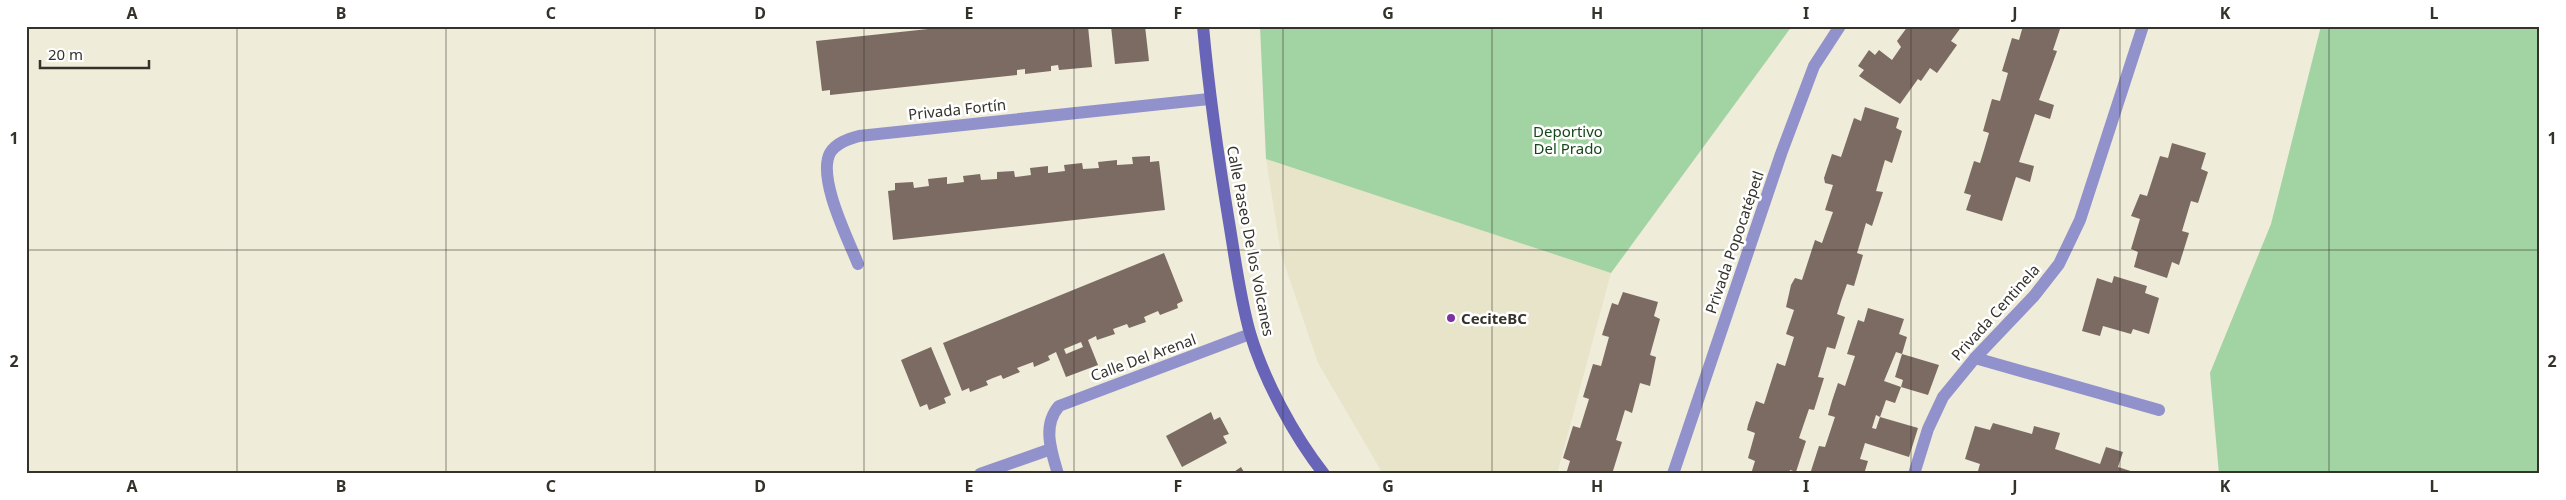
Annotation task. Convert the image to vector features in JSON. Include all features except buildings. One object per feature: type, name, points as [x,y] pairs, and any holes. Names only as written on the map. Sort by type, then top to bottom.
[{"type":"street","name":"Calle Paseo De los Volcanes","points":[[1203,26],[1209,99],[1233,248],[1250,334],[1275,394],[1305,450],[1324,474]]},
{"type":"street","name":"Privada Popocatépetl","points":[[1673,474],[1781,154],[1814,66],[1840,26]]},
{"type":"street","name":"Privada Centinela","points":[[1914,474],[1928,429],[1943,397],[1975,358],[2034,296],[2059,264],[2080,220],[2143,26]]},
{"type":"street","name":"Privada Fortín","points":[[858,264],[830,196],[827,166],[830,154],[836,146],[847,139],[859,136],[1209,99]]},
{"type":"street","name":"Calle Del Arenal","points":[[1051,449],[1051,416],[1060,406],[1071,400],[1250,334]]},
{"type":"street","points":[[1975,358],[2159,410]]},
{"type":"street","points":[[980,474],[1051,449],[1058,474]]},
{"type":"shaded area","name":"CeciteBC","points":[[1266,159],[1611,273],[1557,474],[1383,474],[1318,363],[1281,254]]},
{"type":"green space","name":"Deportivo Del Prado","points":[[1260,26],[1792,26],[1611,273],[1266,159]]},
{"type":"green space","points":[[2321,26],[2540,26],[2540,474],[2219,474],[2210,373],[2271,224]]},
{"type":"place","name":"CeciteBC","points":[[1451,318]]}]
